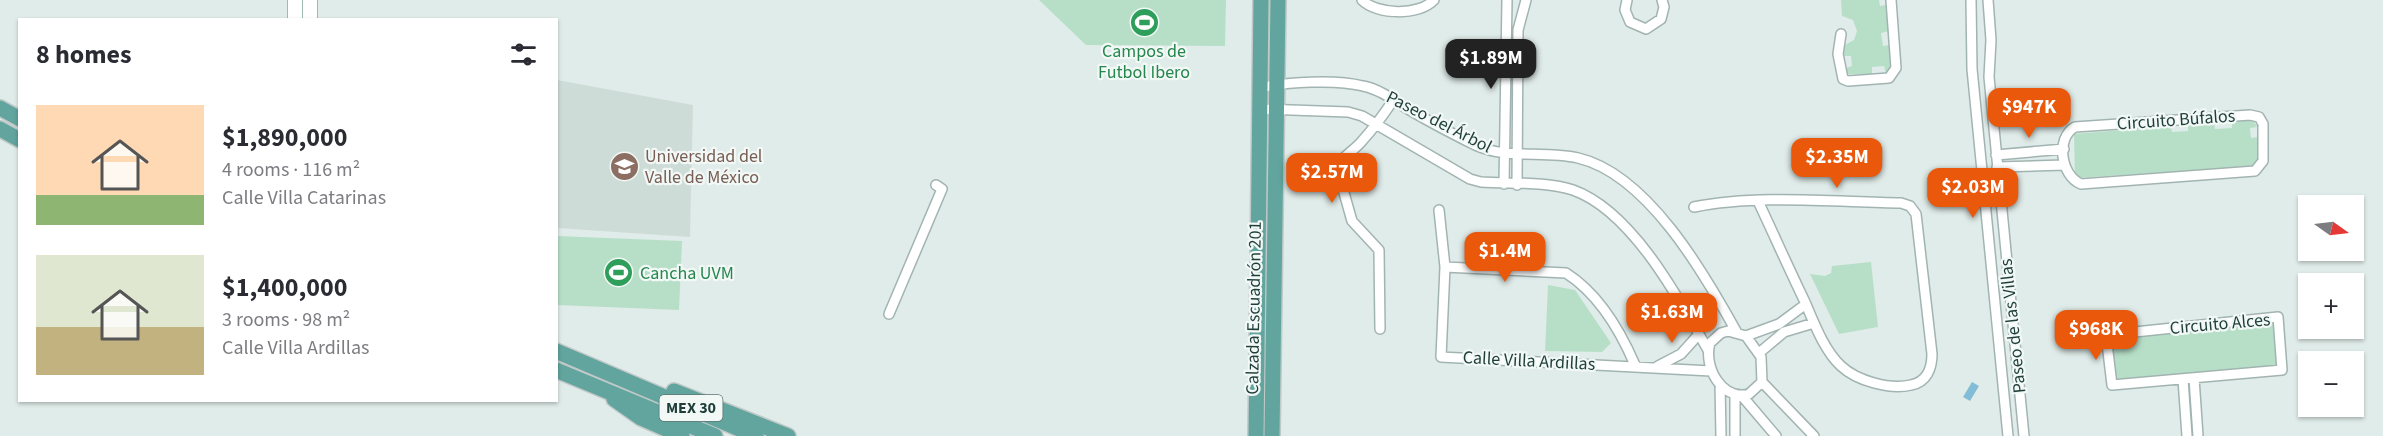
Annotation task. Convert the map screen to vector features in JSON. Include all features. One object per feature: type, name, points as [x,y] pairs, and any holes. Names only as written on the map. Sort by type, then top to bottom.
[{"type":"main road","name":"Calzada Escuadrón 201","points":[[1256,436],[1261,0]]},
{"type":"main road","name":"Calzada Escuadrón 201","points":[[1272,436],[1278,0]]},
{"type":"main road","points":[[0,108],[18,118]]},
{"type":"main road","points":[[0,129],[18,139]]},
{"type":"main road","name":"MEX 30","points":[[558,352],[756,436]]},
{"type":"main road","name":"MEX 30","points":[[558,371],[715,436]]},
{"type":"main road","points":[[626,380],[684,394],[788,436]]},
{"type":"main road","points":[[603,389],[629,412],[682,436]]},
{"type":"street","points":[[295,0],[295,18]]},
{"type":"street","points":[[310,0],[310,18]]},
{"type":"street","points":[[1362,0],[1373,9],[1417,10],[1434,0]]},
{"type":"street","points":[[1504,184],[1507,0]]},
{"type":"street","points":[[1517,185],[1518,30],[1526,0]]},
{"type":"street","points":[[1627,0],[1625,10],[1630,22],[1646,29],[1661,19],[1664,7],[1662,0]]},
{"type":"street","points":[[1841,34],[1838,54],[1843,79],[1848,81],[1889,78],[1896,68],[1891,0]]},
{"type":"street","name":"Paseo de las Villas","points":[[1971,0],[1972,69],[2008,436]]},
{"type":"street","name":"Paseo de las Villas","points":[[1988,0],[1991,40],[1989,77],[2024,436]]},
{"type":"street","name":"Paseo del Árbol","points":[[1259,88],[1277,84],[1364,86],[1394,99],[1474,144],[1504,154],[1576,158],[1611,172],[1670,227],[1687,248],[1736,331]]},
{"type":"street","points":[[1380,329],[1379,250],[1352,221],[1337,168],[1340,160],[1377,124],[1394,99]]},
{"type":"street","name":"Paseo del Árbol","points":[[1259,109],[1348,112],[1377,124],[1470,179],[1571,189],[1602,206],[1665,276],[1708,350]]},
{"type":"street","name":"Circuito Búfalos","points":[[2064,149],[2067,135],[2075,127],[2250,115],[2259,117],[2262,123],[2263,161],[2255,171],[2081,184],[2067,174],[2064,165]]},
{"type":"street","points":[[1996,155],[2064,149],[2064,165],[1997,167]]},
{"type":"street","points":[[2037,152],[2038,166]]},
{"type":"street","points":[[890,314],[942,189],[936,185]]},
{"type":"street","points":[[1694,207],[1732,201],[1758,201],[1901,203],[1910,206],[1916,214],[1932,354],[1932,364],[1923,379],[1904,386],[1868,381],[1854,375],[1835,360],[1814,323],[1758,201]]},
{"type":"street","name":"Calle Villa Ardillas","points":[[1438,210],[1445,267],[1441,357],[1656,366],[1711,371]]},
{"type":"street","points":[[1445,267],[1566,273],[1603,308],[1626,345],[1635,365]]},
{"type":"street","points":[[1759,353],[1806,304]]},
{"type":"street","name":"Circuito Alces","points":[[2278,318],[2282,370],[2194,378],[2112,385],[2106,335],[2278,318]]},
{"type":"street","points":[[1746,336],[1814,323]]},
{"type":"street","points":[[1738,395],[1754,391],[1761,382],[1763,372],[1759,353],[1746,336],[1736,331],[1721,333],[1714,338],[1708,350],[1711,371],[1720,384],[1738,395],[1776,436]]},
{"type":"street","points":[[1656,366],[1681,354],[1699,334]]},
{"type":"street","points":[[2183,379],[2187,433],[2198,433],[2194,378]]},
{"type":"street","points":[[1761,382],[1814,436]]},
{"type":"street","points":[[1720,384],[1721,436]]},
{"type":"street","points":[[1735,436],[1738,395]]},
{"type":"shaded area","name":"Universidad del Valle de México","points":[[558,80],[693,105],[690,237],[558,228]]},
{"type":"green space","name":"Campos de Futbol Ibero","points":[[1039,0],[1226,0],[1225,46],[1086,45]]},
{"type":"green space","points":[[1841,0],[1879,0],[1880,6],[1886,5],[1889,31],[1881,33],[1883,46],[1890,45],[1892,70],[1886,74],[1884,66],[1872,67],[1872,74],[1847,74],[1846,68],[1852,66],[1851,56],[1842,56],[1843,46],[1854,40],[1857,31],[1853,20],[1842,16]]},
{"type":"green space","points":[[2253,120],[2257,127],[2250,128],[2251,138],[2258,137],[2258,166],[2075,178],[2074,134],[2171,126],[2172,132],[2188,131],[2188,123],[2214,122],[2215,129],[2232,128],[2232,121]]},
{"type":"green space","name":"Cancha UVM","points":[[558,236],[682,241],[679,310],[558,305]]},
{"type":"green space","points":[[1871,262],[1878,327],[1839,334],[1810,274],[1825,276],[1831,273],[1832,266]]},
{"type":"green space","points":[[1548,285],[1575,290],[1611,343],[1602,352],[1545,351]]},
{"type":"green space","points":[[2276,321],[2279,368],[2114,381],[2109,337]]},
{"type":"water","points":[[1972,382],[1979,386],[1970,401],[1963,397]]},
{"type":"place","name":"Campos de Futbol Ibero","points":[[1144,22]]},
{"type":"place","name":"Universidad del Valle de México","points":[[624,166]]},
{"type":"place","name":"Cancha UVM","points":[[619,273]]}]
